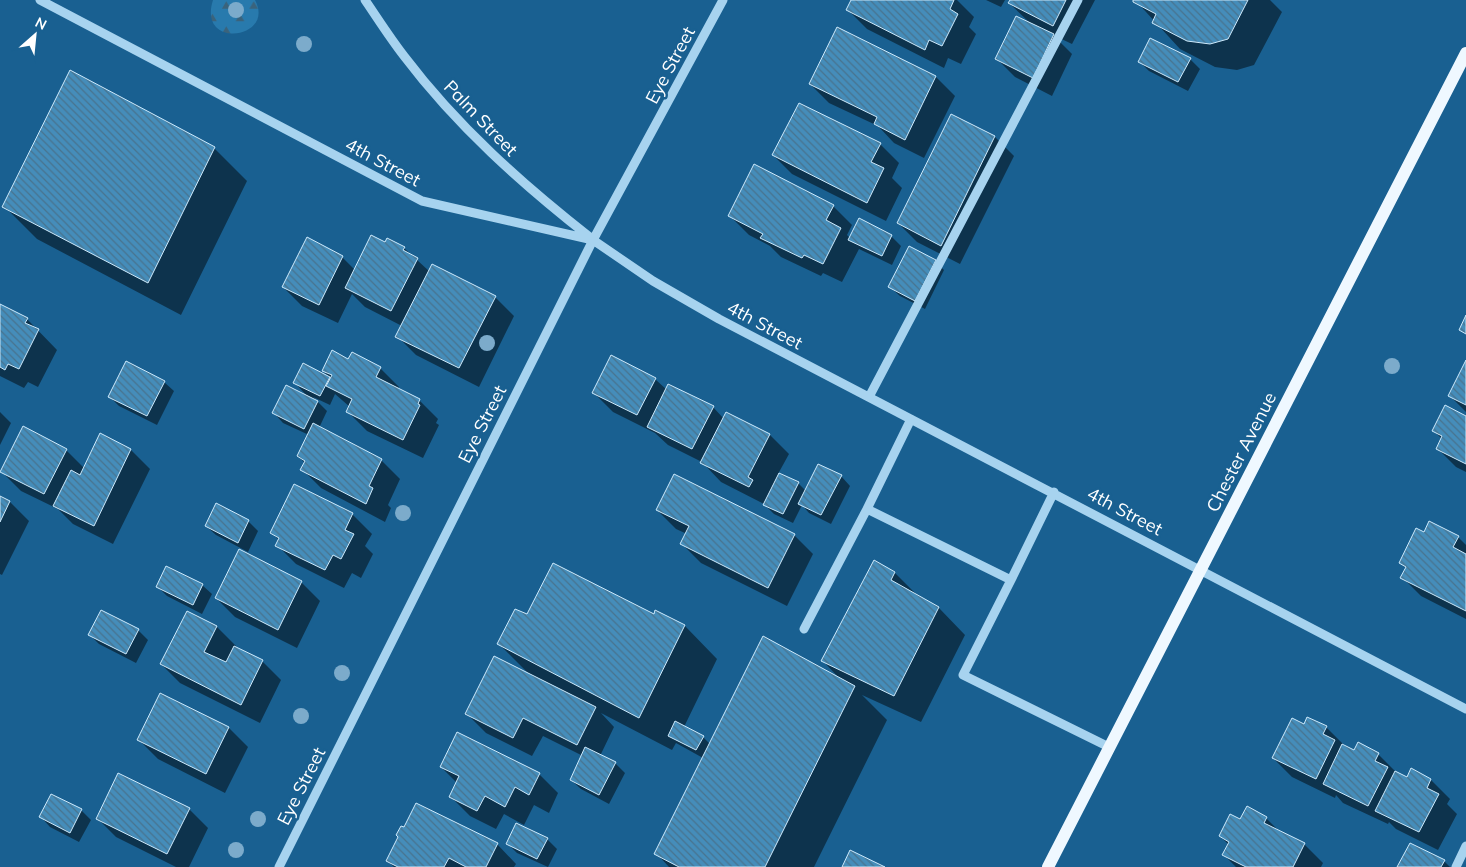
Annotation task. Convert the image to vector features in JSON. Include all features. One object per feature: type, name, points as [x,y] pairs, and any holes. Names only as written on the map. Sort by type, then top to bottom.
[{"type":"main road","name":"Chester Avenue","points":[[1048,867],[1466,53]]},
{"type":"street","name":"4th Street","points":[[40,0],[422,201],[593,240],[653,281],[719,319],[911,420],[1054,492],[1466,709]]},
{"type":"street","name":"Palm Street","points":[[365,0],[404,56],[480,143],[528,188],[593,240]]},
{"type":"street","name":"Eye Street","points":[[278,867],[593,240],[723,0]]},
{"type":"street","points":[[869,397],[1078,0]]},
{"type":"street","points":[[804,629],[911,420]]},
{"type":"street","points":[[1054,492],[962,674],[1109,747]]},
{"type":"street","points":[[867,509],[1010,580]]},
{"type":"street","points":[[1456,867],[1466,846]]},
{"type":"green space","points":[[213,0],[255,0],[259,13],[255,23],[247,30],[236,33],[225,32],[216,27],[211,16]]},
{"type":"building","points":[[851,0],[954,0],[950,9],[958,14],[942,46],[929,40],[925,50],[846,10]]},
{"type":"building","points":[[1010,0],[1066,0],[1053,26],[1008,3]]},
{"type":"building","points":[[1133,0],[1248,0],[1228,39],[1210,44],[1187,41],[1152,23],[1156,14],[1133,2]]},
{"type":"building","points":[[1016,16],[1054,34],[1033,78],[995,59]]},
{"type":"building","points":[[837,27],[936,76],[905,140],[874,124],[877,117],[809,84]]},
{"type":"building","points":[[1150,38],[1191,58],[1178,82],[1138,62]]},
{"type":"building","points":[[70,70],[215,147],[148,283],[2,207]]},
{"type":"building","points":[[799,103],[881,143],[871,162],[884,168],[867,203],[772,155]]},
{"type":"building","points":[[951,114],[995,136],[941,246],[897,223]]},
{"type":"building","points":[[754,164],[834,205],[826,220],[841,228],[823,264],[804,255],[802,258],[760,238],[763,234],[728,216]]},
{"type":"building","points":[[859,218],[892,235],[882,256],[848,240]]},
{"type":"building","points":[[371,235],[385,242],[387,238],[405,247],[403,250],[418,258],[391,311],[345,288]]},
{"type":"building","points":[[307,237],[343,256],[319,305],[282,287]]},
{"type":"building","points":[[909,246],[936,260],[915,301],[888,287]]},
{"type":"building","points":[[432,264],[496,296],[459,368],[395,337]]},
{"type":"building","points":[[0,304],[28,318],[25,323],[39,329],[19,369],[8,364],[5,370],[0,367]]},
{"type":"building","points":[[1466,315],[1466,334],[1459,330]]},
{"type":"building","points":[[332,350],[348,359],[352,352],[381,367],[376,377],[420,399],[418,404],[420,405],[403,440],[346,412],[352,399],[326,386],[332,375],[322,371]]},
{"type":"building","points":[[611,355],[656,378],[637,415],[592,393]]},
{"type":"building","points":[[1466,360],[1466,405],[1448,396]]},
{"type":"building","points":[[126,361],[165,381],[147,416],[108,397]]},
{"type":"building","points":[[303,363],[330,377],[320,396],[293,383]]},
{"type":"building","points":[[668,384],[714,406],[692,449],[647,427]]},
{"type":"building","points":[[286,385],[318,401],[304,429],[272,413]]},
{"type":"building","points":[[1445,405],[1466,416],[1466,464],[1436,449],[1442,436],[1432,431]]},
{"type":"building","points":[[726,412],[770,434],[748,477],[753,480],[749,487],[700,463]]},
{"type":"building","points":[[313,423],[382,459],[369,486],[373,488],[366,504],[300,470],[305,461],[297,456]]},
{"type":"building","points":[[23,426],[67,449],[44,494],[0,472]]},
{"type":"building","points":[[100,433],[131,449],[94,526],[53,506],[71,470],[80,475]]},
{"type":"building","points":[[818,464],[842,475],[821,515],[798,504]]},
{"type":"building","points":[[779,473],[799,482],[783,514],[763,505]]},
{"type":"building","points":[[674,474],[795,534],[768,588],[680,544],[689,526],[656,510]]},
{"type":"building","points":[[294,484],[353,513],[345,530],[354,534],[341,559],[333,555],[325,570],[275,546],[279,538],[270,533]]},
{"type":"building","points":[[0,496],[10,501],[0,522]]},
{"type":"building","points":[[216,503],[249,520],[238,543],[205,526]]},
{"type":"building","points":[[1429,521],[1459,536],[1453,547],[1466,554],[1466,611],[1400,578],[1406,567],[1399,563],[1416,528],[1424,532]]},
{"type":"building","points":[[239,549],[302,581],[278,630],[215,598]]},
{"type":"building","points":[[874,560],[895,572],[891,580],[939,607],[894,696],[821,661]]},
{"type":"building","points":[[553,563],[654,614],[655,610],[685,625],[639,718],[497,644],[515,609],[527,614]]},
{"type":"building","points":[[166,566],[203,584],[193,605],[156,587]]},
{"type":"building","points":[[101,610],[139,629],[126,654],[88,635]]},
{"type":"building","points":[[187,611],[217,626],[204,652],[226,662],[234,646],[263,660],[241,705],[160,664]]},
{"type":"building","points":[[763,636],[855,686],[765,867],[679,867],[654,854]]},
{"type":"building","points":[[494,656],[596,707],[577,745],[523,718],[513,738],[465,714]]},
{"type":"building","points":[[160,693],[229,727],[206,774],[137,740]]},
{"type":"building","points":[[1307,717],[1327,726],[1323,734],[1335,740],[1316,779],[1272,758],[1292,718],[1304,724]]},
{"type":"building","points":[[675,721],[704,736],[696,750],[668,736]]},
{"type":"building","points":[[457,732],[540,773],[529,795],[515,787],[505,807],[485,796],[477,811],[449,797],[459,776],[440,767]]},
{"type":"building","points":[[1358,742],[1379,753],[1375,761],[1388,767],[1368,806],[1323,784],[1342,744],[1354,750]]},
{"type":"building","points":[[585,747],[616,762],[599,795],[570,780]]},
{"type":"building","points":[[1411,768],[1431,779],[1427,788],[1439,794],[1419,832],[1375,811],[1395,771],[1407,777]]},
{"type":"building","points":[[118,773],[190,808],[167,854],[96,819]]},
{"type":"building","points":[[51,794],[82,809],[70,833],[39,817]]},
{"type":"building","points":[[416,803],[498,843],[486,867],[466,867],[449,858],[444,867],[398,867],[386,861],[398,837],[396,835],[401,826],[404,827]]},
{"type":"building","points":[[1247,806],[1267,817],[1264,823],[1305,843],[1293,867],[1246,867],[1222,855],[1229,842],[1219,836],[1230,814],[1240,819]]},
{"type":"building","points":[[516,823],[548,838],[537,859],[506,844]]},
{"type":"building","points":[[1410,843],[1445,860],[1441,867],[1397,867]]},
{"type":"building","points":[[850,850],[885,867],[842,867]]}]
